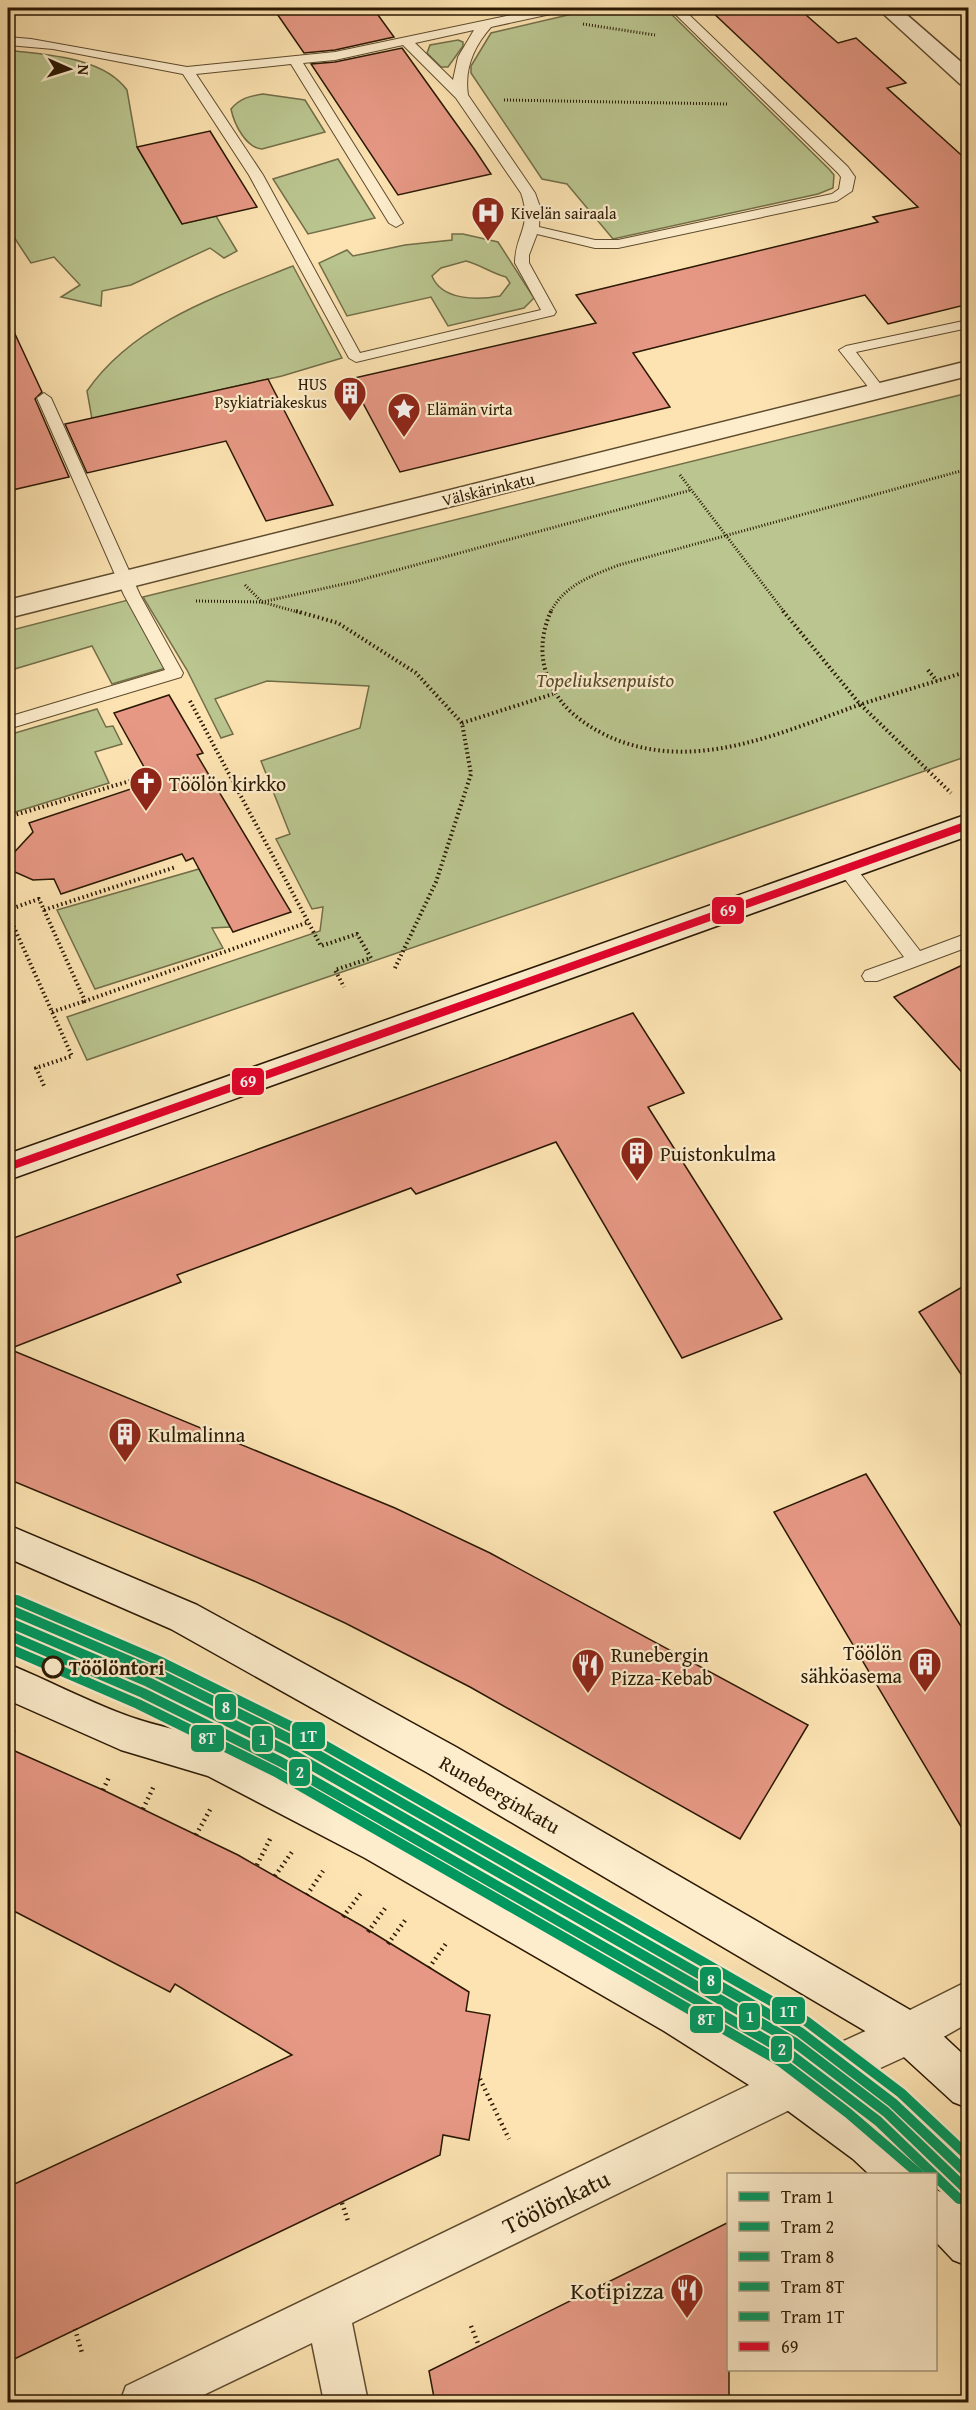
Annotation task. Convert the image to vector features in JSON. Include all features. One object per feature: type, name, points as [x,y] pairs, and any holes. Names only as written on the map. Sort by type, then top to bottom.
[{"type":"main road","points":[[887,8],[969,79]]},
{"type":"main road","name":"Välskärinkatu","points":[[8,609],[969,369]]},
{"type":"main road","points":[[8,1167],[969,825]]},
{"type":"main road","name":"Runeberginkatu","points":[[8,1541],[184,1617],[442,1760],[909,2033],[969,2087]]},
{"type":"main road","points":[[8,1682],[121,1732],[216,1760],[379,1844],[678,2017],[791,2087],[868,2144],[897,2173]]},
{"type":"main road","name":"Töölönkatu","points":[[142,2403],[791,2087],[909,2033],[969,2001]]},
{"type":"main road","points":[[937,2212],[969,2245]]},
{"type":"main road","points":[[327,2312],[346,2403]]},
{"type":"lane","points":[[8,41],[45,43],[164,69],[187,71],[295,61],[406,41],[560,8]]},
{"type":"lane","points":[[532,229],[595,244],[618,244],[837,197],[845,191],[848,177],[843,170],[675,8]]},
{"type":"lane","points":[[463,97],[458,83],[460,71],[475,38],[486,24]]},
{"type":"lane","points":[[187,71],[214,107],[298,250],[356,358],[549,312],[522,263],[522,255],[532,229],[533,207],[528,193],[463,97],[406,41]]},
{"type":"lane","points":[[295,61],[396,223]]},
{"type":"lane","points":[[879,390],[846,350],[969,324]]},
{"type":"lane","points":[[8,723],[175,673],[125,580],[44,398]]},
{"type":"lane","points":[[847,869],[916,959]]},
{"type":"lane","points":[[871,976],[969,940]]},
{"type":"path","points":[[523,15],[710,42]]},
{"type":"path","points":[[463,97],[776,105]]},
{"type":"path","points":[[969,469],[619,565],[592,576],[564,593],[547,618],[539,652],[553,694],[593,729],[627,745],[674,753],[706,752],[746,746],[861,705],[969,671]]},
{"type":"path","points":[[677,472],[723,536],[861,705],[938,777]]},
{"type":"path","points":[[262,602],[353,582],[691,490]]},
{"type":"path","points":[[237,578],[262,602],[338,623],[416,673],[462,723],[471,774],[436,882],[394,970]]},
{"type":"path","points":[[928,670],[937,681]]},
{"type":"path","points":[[175,673],[321,946],[357,934],[371,958],[335,970],[344,987]]},
{"type":"path","points":[[462,723],[553,694]]},
{"type":"path","points":[[8,817],[130,781]]},
{"type":"path","points":[[44,910],[176,867]]},
{"type":"path","points":[[45,1088],[36,1068],[72,1056],[8,912],[39,899],[85,1001]]},
{"type":"path","points":[[52,1011],[309,922]]},
{"type":"path","points":[[103,1790],[115,1767]]},
{"type":"path","points":[[143,1809],[156,1783]]},
{"type":"path","points":[[196,1835],[211,1808]]},
{"type":"path","points":[[257,1865],[270,1839]]},
{"type":"path","points":[[275,1876],[292,1852]]},
{"type":"path","points":[[307,1895],[323,1871]]},
{"type":"path","points":[[343,1917],[361,1893]]},
{"type":"path","points":[[369,1932],[386,1907]]},
{"type":"path","points":[[388,1944],[406,1919]]},
{"type":"path","points":[[429,1968],[447,1942]]},
{"type":"path","points":[[480,2079],[509,2139]]},
{"type":"path","points":[[342,2204],[348,2221]]},
{"type":"path","points":[[471,2326],[479,2346]]},
{"type":"path","points":[[75,2329],[82,2353]]},
{"type":"green space","points":[[598,8],[665,8],[829,169],[834,175],[833,188],[818,194],[613,239],[567,184],[542,179],[471,73],[471,66],[491,33]]},
{"type":"green space","points":[[458,40],[463,42],[463,46],[448,67],[441,67],[427,53],[430,45]]},
{"type":"green space","points":[[15,51],[76,60],[105,71],[117,79],[127,90],[137,147],[182,224],[216,216],[237,251],[224,258],[210,248],[131,285],[102,291],[101,306],[61,297],[80,285],[54,257],[31,263],[8,228],[8,56]]},
{"type":"green space","points":[[263,94],[305,100],[325,132],[262,149],[256,148],[246,140],[238,128],[231,109],[246,98]]},
{"type":"green space","points":[[338,159],[375,218],[308,234],[273,179]]},
{"type":"green space","points":[[452,234],[463,234],[498,242],[534,298],[524,308],[448,326],[431,297],[347,316],[319,263],[347,250],[353,256],[405,245],[452,240]],"holes":[[[466,261],[506,277],[510,283],[500,296],[461,297],[444,290],[432,276],[441,268]]]},
{"type":"green space","points":[[293,266],[342,358],[282,376],[92,419],[87,391],[106,367],[129,347],[154,329],[208,300]]},
{"type":"green space","name":"Topeliuksenpuisto","points":[[968,393],[968,756],[87,1060],[67,1017],[320,931],[323,907],[312,909],[276,839],[290,834],[261,761],[360,728],[369,686],[267,681],[215,699],[233,734],[221,738],[187,670],[143,597]]},
{"type":"green space","points":[[128,600],[166,668],[112,684],[92,646],[8,671],[8,631]]},
{"type":"green space","points":[[97,709],[106,727],[113,726],[122,744],[95,752],[109,783],[12,813],[8,804],[8,735]]},
{"type":"green space","points":[[199,869],[230,927],[212,928],[223,948],[95,989],[57,910]]},
{"type":"building","points":[[273,8],[373,8],[394,37],[335,50],[304,53]]},
{"type":"building","points":[[708,8],[798,8],[838,43],[856,38],[906,83],[887,88],[969,162],[969,304],[888,324],[865,295],[633,353],[670,407],[400,472],[350,379],[596,323],[576,295],[878,222],[873,217],[918,207]]},
{"type":"building","points":[[402,48],[491,174],[398,195],[311,64],[335,62]]},
{"type":"building","points":[[210,131],[257,207],[182,224],[137,147]]},
{"type":"building","points":[[8,319],[42,392],[35,399],[69,477],[8,491]]},
{"type":"building","points":[[268,379],[333,505],[266,521],[226,441],[87,473],[65,424]]},
{"type":"building","name":"Töölön kirkko","points":[[169,695],[203,753],[197,755],[291,912],[233,932],[193,858],[186,861],[182,854],[61,894],[54,879],[33,880],[8,869],[8,859],[33,832],[29,823],[146,784],[142,779],[149,776],[114,713]]},
{"type":"building","points":[[969,962],[969,1080],[894,997]]},
{"type":"building","points":[[633,1013],[684,1093],[648,1107],[782,1319],[682,1358],[556,1142],[416,1194],[411,1188],[177,1275],[181,1282],[9,1349],[395,1508],[490,1553],[808,1725],[740,1839],[470,1687],[345,1623],[254,1581],[8,1479],[8,1240]]},
{"type":"building","points":[[969,1283],[969,1386],[919,1312]]},
{"type":"building","name":"Töölön sähköasema","points":[[866,1474],[969,1639],[969,1840],[774,1512]]},
{"type":"building","points":[[8,1748],[103,1790],[238,1855],[362,1926],[469,1992],[466,2011],[490,2015],[469,2140],[443,2135],[440,2155],[8,2362],[8,2187],[292,2055],[175,1984],[170,1992],[8,1908]]},
{"type":"building","points":[[727,2223],[729,2403],[435,2403],[429,2371]]},
{"type":"tram line","name":"1T","points":[[17,1600],[159,1661],[298,1730],[806,2021],[901,2093],[968,2156]]},
{"type":"tram line","name":"8","points":[[13,1611],[153,1671],[292,1740],[800,2032],[893,2103],[968,2174]]},
{"type":"tram line","name":"1","points":[[8,1622],[148,1682],[287,1751],[794,2042],[886,2112],[968,2191]]},
{"type":"tram line","name":"2","points":[[8,1635],[143,1693],[281,1762],[787,2052],[878,2121],[932,2173]]},
{"type":"tram line","name":"8T","points":[[8,1648],[138,1704],[276,1772],[781,2062],[848,2113],[918,2173]]},
{"type":"tram line","name":"2","points":[[937,2178],[959,2199]]},
{"type":"transit line","name":"69","points":[[8,1167],[968,825]]},
{"type":"place","name":"Kivelän sairaala","points":[[488,242]]},
{"type":"place","name":"HUS Psykiatriakeskus","points":[[350,422]]},
{"type":"place","name":"Elämän virta","points":[[404,438]]},
{"type":"place","name":"Töölön kirkko","points":[[146,812]]},
{"type":"place","name":"Puistonkulma","points":[[637,1182]]},
{"type":"place","name":"Kulmalinna","points":[[125,1463]]},
{"type":"place","name":"Töölöntori","points":[[53,1667]]},
{"type":"place","name":"Töölön sähköasema","points":[[925,1693]]},
{"type":"place","name":"Runebergin Pizza-Kebab","points":[[588,1694]]},
{"type":"place","name":"Kotipizza","points":[[687,2319]]}]
